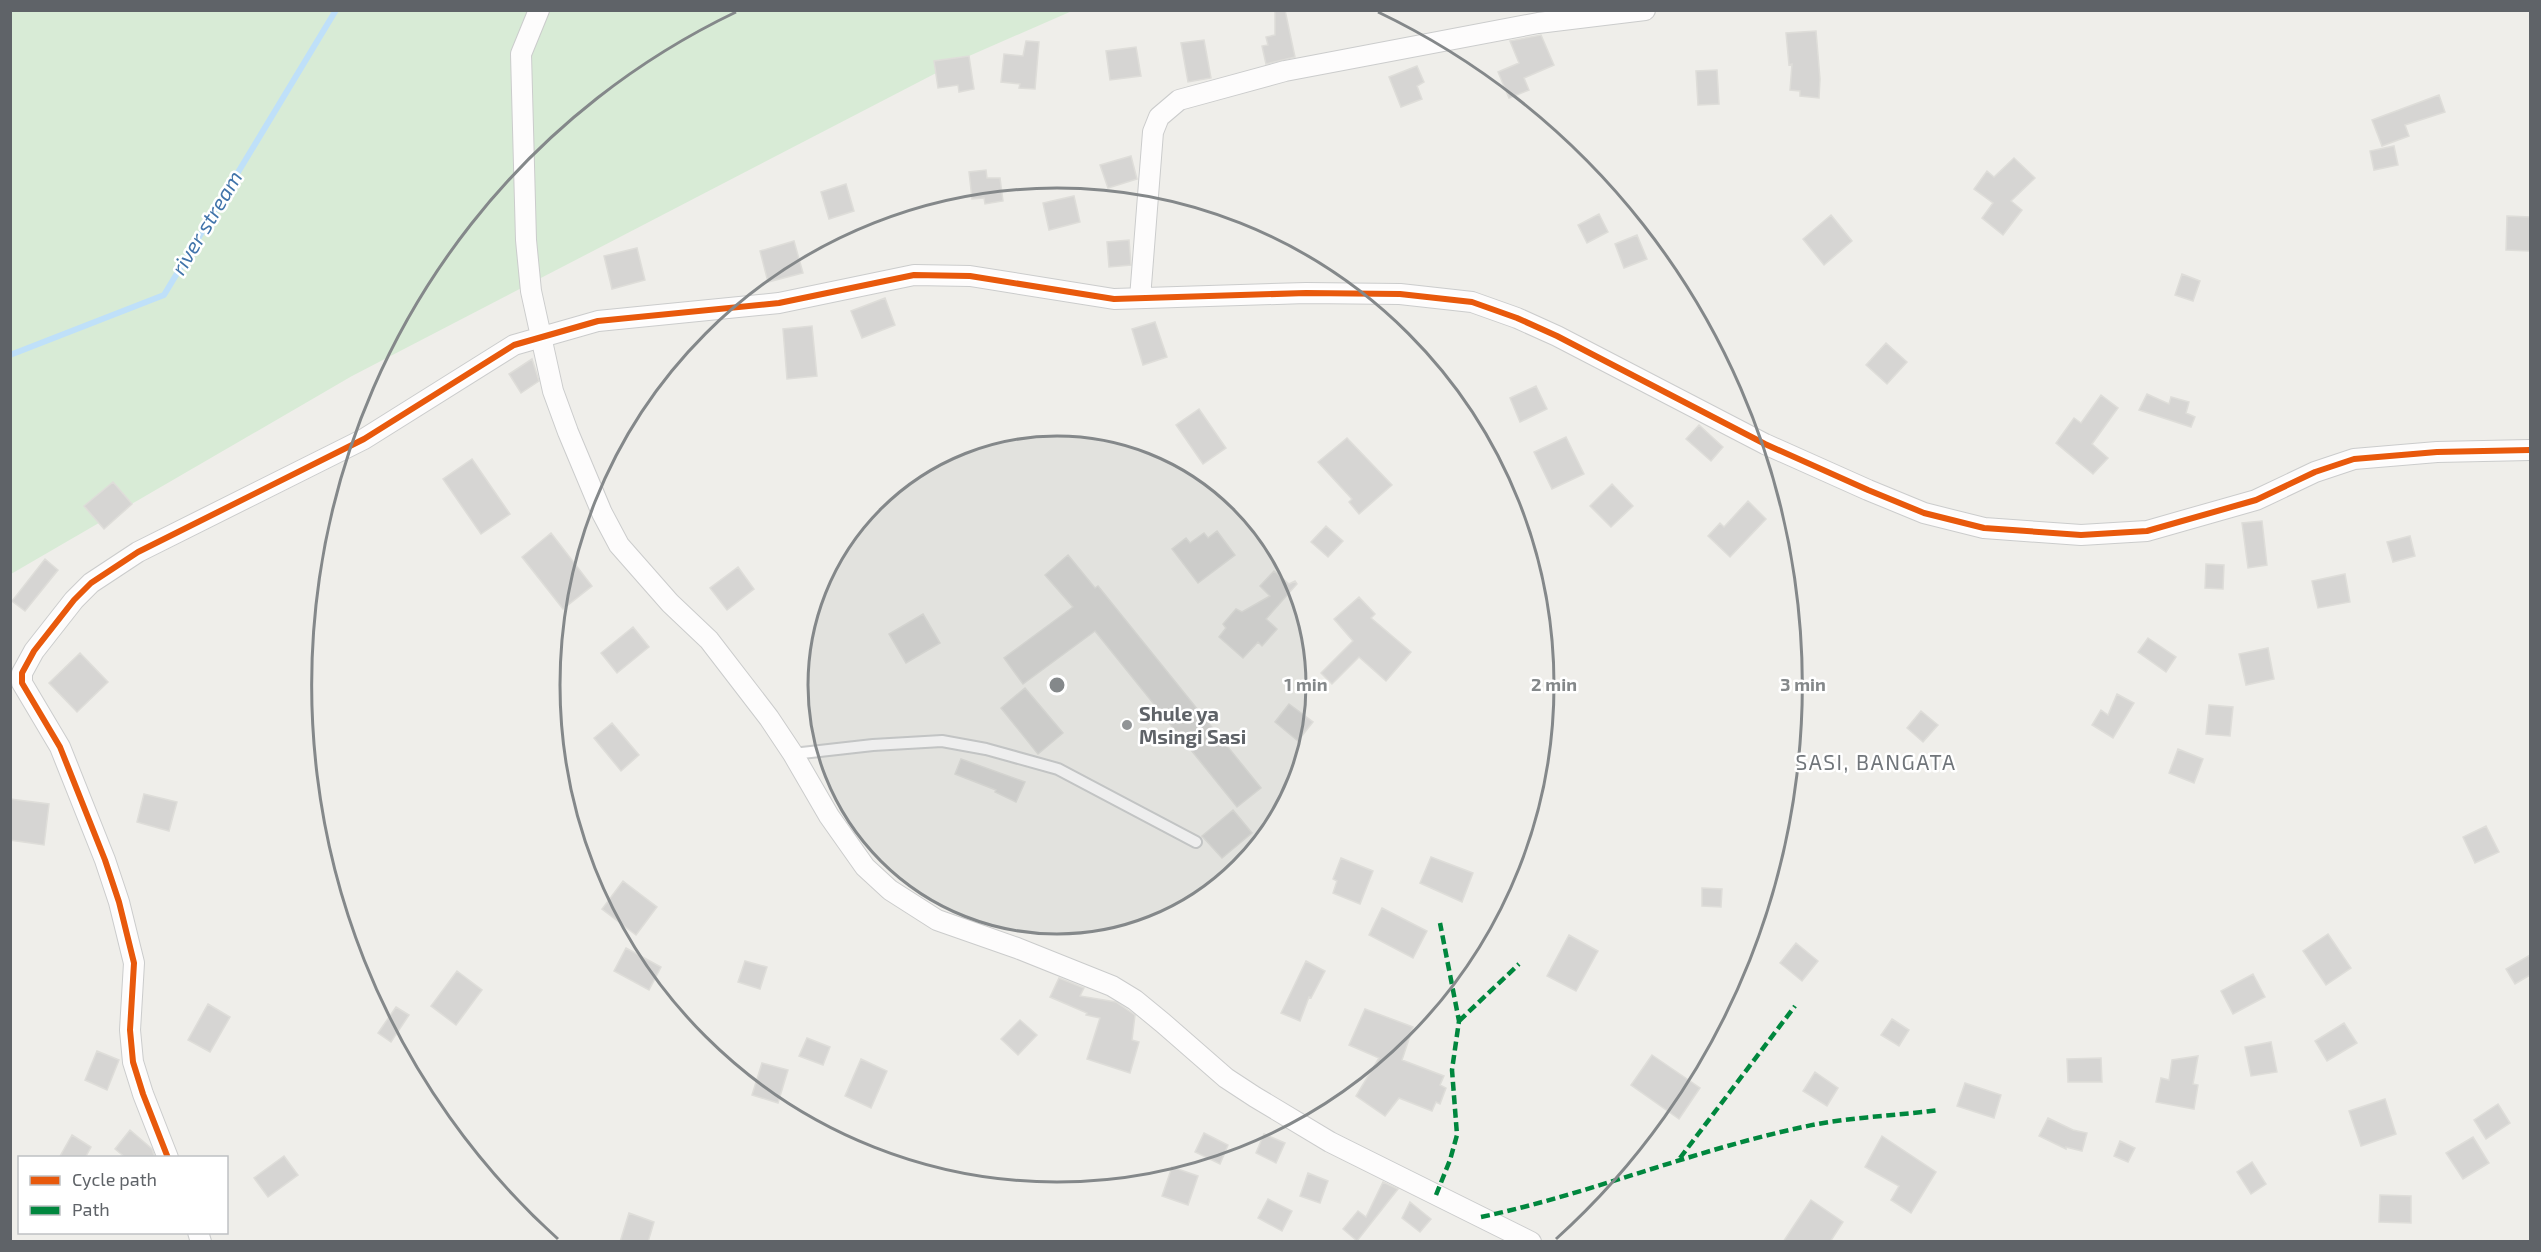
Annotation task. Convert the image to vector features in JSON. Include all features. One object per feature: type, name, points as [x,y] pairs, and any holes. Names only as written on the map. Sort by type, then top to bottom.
[{"type":"street","points":[[539,10],[521,54],[526,240],[531,291],[553,391],[568,432],[602,513],[619,545],[670,603],[709,640],[793,754],[830,816],[865,867],[890,890],[937,920],[1017,948],[1112,986],[1135,1000],[1226,1078],[1255,1097],[1330,1142],[1531,1242]]},
{"type":"street","points":[[1140,298],[1154,132],[1159,117],[1179,100],[1285,71],[1453,38],[1538,23],[1645,10]]},
{"type":"street","points":[[167,1156],[133,1062],[130,1030],[134,963],[119,902],[105,860],[60,747],[22,683],[22,673],[34,651],[74,600],[91,584],[138,552],[363,439],[514,345],[541,336],[598,321],[779,303],[914,275],[970,276],[1113,299],[1306,293],[1400,294],[1472,302],[1517,318],[1557,336],[1765,444],[1924,513],[1984,528],[2080,535],[2147,531],[2256,500],[2316,472],[2354,459],[2438,452],[2530,450]]},
{"type":"lane","points":[[793,754],[873,745],[942,741],[986,748],[1058,769],[1196,842]]},
{"type":"green space","points":[[11,11],[1072,11],[969,56],[352,376],[11,574]]},
{"type":"building","points":[[1275,10],[1285,10],[1295,57],[1266,64],[1262,46],[1268,45],[1266,37],[1275,35]]},
{"type":"building","points":[[1816,31],[1820,79],[1819,98],[1800,96],[1800,91],[1790,90],[1792,64],[1789,65],[1786,33]]},
{"type":"building","points":[[1541,35],[1554,65],[1524,78],[1529,90],[1509,98],[1498,72],[1519,63],[1510,41]]},
{"type":"building","points":[[1204,40],[1211,78],[1188,82],[1181,43]]},
{"type":"building","points":[[1026,41],[1039,42],[1035,89],[1019,88],[1020,84],[1001,82],[1004,54],[1023,56]]},
{"type":"building","points":[[1136,47],[1141,76],[1110,80],[1106,51]]},
{"type":"building","points":[[969,56],[974,89],[959,92],[958,85],[938,88],[934,61]]},
{"type":"building","points":[[1417,66],[1424,82],[1417,86],[1422,99],[1401,107],[1389,77]]},
{"type":"building","points":[[1717,70],[1719,104],[1698,105],[1696,71]]},
{"type":"building","points":[[2439,95],[2445,112],[2405,125],[2409,136],[2382,146],[2372,120]]},
{"type":"building","points":[[2394,146],[2398,165],[2374,170],[2370,151]]},
{"type":"building","points":[[1131,156],[1137,179],[1108,188],[1100,165]]},
{"type":"building","points":[[2014,158],[2035,178],[2011,201],[2022,210],[2003,235],[1982,218],[1993,203],[1974,189],[1987,171],[1994,177]]},
{"type":"building","points":[[986,170],[987,178],[1000,178],[1003,201],[985,204],[984,198],[972,199],[969,172]]},
{"type":"building","points":[[846,184],[854,211],[829,219],[821,192]]},
{"type":"building","points":[[1074,196],[1080,222],[1049,230],[1043,203]]},
{"type":"building","points":[[1599,214],[1608,232],[1587,243],[1578,225]]},
{"type":"building","points":[[1831,215],[1852,241],[1824,265],[1803,239]]},
{"type":"building","points":[[2507,216],[2530,217],[2530,251],[2506,250]]},
{"type":"building","points":[[1637,235],[1647,259],[1624,268],[1615,244]]},
{"type":"building","points":[[1129,240],[1131,265],[1109,267],[1107,242]]},
{"type":"building","points":[[794,241],[803,273],[768,282],[760,251]]},
{"type":"building","points":[[637,248],[645,280],[612,289],[604,256]]},
{"type":"building","points":[[2182,274],[2200,281],[2193,301],[2175,295]]},
{"type":"building","points":[[885,298],[895,325],[862,338],[851,311]]},
{"type":"building","points":[[1155,322],[1167,357],[1143,365],[1132,329]]},
{"type":"building","points":[[812,326],[817,376],[787,379],[783,329]]},
{"type":"building","points":[[1886,343],[1907,362],[1887,384],[1866,365]]},
{"type":"building","points":[[532,359],[539,381],[521,393],[509,374]]},
{"type":"building","points":[[1536,386],[1547,409],[1520,422],[1510,398]]},
{"type":"building","points":[[2147,394],[2169,404],[2171,397],[2189,402],[2186,413],[2195,417],[2191,427],[2139,410]]},
{"type":"building","points":[[2101,395],[2118,408],[2092,444],[2108,458],[2093,474],[2056,443],[2074,418],[2081,423]]},
{"type":"building","points":[[1199,409],[1226,448],[1203,464],[1176,425]]},
{"type":"building","points":[[1699,425],[1723,447],[1711,461],[1686,439]]},
{"type":"building","points":[[1566,437],[1584,474],[1552,489],[1534,452]]},
{"type":"building","points":[[1347,438],[1392,485],[1359,514],[1349,502],[1352,499],[1318,462]]},
{"type":"building","points":[[472,459],[510,514],[481,534],[443,479]]},
{"type":"building","points":[[113,482],[132,504],[104,529],[84,506]]},
{"type":"building","points":[[1612,484],[1633,506],[1611,527],[1590,506]]},
{"type":"building","points":[[1748,501],[1766,519],[1730,557],[1708,536],[1720,523],[1724,527]]},
{"type":"building","points":[[2262,521],[2267,565],[2248,568],[2242,523]]},
{"type":"building","points":[[1326,526],[1343,541],[1328,557],[1311,542]]},
{"type":"building","points":[[1217,531],[1235,555],[1198,583],[1172,549],[1186,538],[1190,543],[1204,533],[1208,538]]},
{"type":"building","points":[[551,533],[592,586],[563,609],[522,557]]},
{"type":"building","points":[[2410,536],[2415,556],[2393,562],[2387,542]]},
{"type":"building","points":[[1068,555],[1095,588],[1098,586],[1261,788],[1237,807],[1095,631],[1023,684],[1004,658],[1073,607],[1045,575]]},
{"type":"building","points":[[45,559],[58,570],[25,611],[12,601]]},
{"type":"building","points":[[2206,564],[2224,565],[2223,589],[2205,588]]},
{"type":"building","points":[[738,567],[754,589],[727,610],[710,588]]},
{"type":"building","points":[[1274,571],[1289,584],[1295,581],[1297,584],[1266,619],[1277,629],[1262,646],[1258,642],[1243,658],[1219,637],[1226,628],[1223,624],[1236,609],[1242,612],[1270,596],[1260,586]]},
{"type":"building","points":[[2345,574],[2350,602],[2318,608],[2312,581]]},
{"type":"building","points":[[1359,597],[1375,614],[1371,618],[1411,652],[1386,681],[1359,657],[1332,684],[1321,673],[1353,641],[1334,619]]},
{"type":"building","points":[[923,614],[940,643],[906,663],[889,634]]},
{"type":"building","points":[[633,627],[649,647],[617,673],[601,653]]},
{"type":"building","points":[[2148,638],[2176,657],[2166,672],[2138,652]]},
{"type":"building","points":[[2268,648],[2274,679],[2246,685],[2239,654]]},
{"type":"building","points":[[80,653],[108,682],[77,712],[49,683]]},
{"type":"building","points":[[1025,688],[1063,733],[1038,754],[1001,708]]},
{"type":"building","points":[[2117,694],[2134,703],[2113,738],[2092,725],[2101,710],[2108,715]]},
{"type":"building","points":[[1289,704],[1313,722],[1298,741],[1275,722]]},
{"type":"building","points":[[2209,705],[2233,707],[2230,736],[2206,734]]},
{"type":"building","points":[[1921,711],[1938,725],[1923,742],[1907,728]]},
{"type":"building","points":[[612,723],[639,755],[621,771],[594,738]]},
{"type":"building","points":[[2178,749],[2203,759],[2194,783],[2169,773]]},
{"type":"building","points":[[961,759],[1025,782],[1016,802],[995,792],[996,790],[955,774]]},
{"type":"building","points":[[144,794],[177,802],[169,831],[137,822]]},
{"type":"building","points":[[10,799],[49,804],[44,845],[10,840]]},
{"type":"building","points":[[1233,810],[1252,833],[1222,858],[1202,836]]},
{"type":"building","points":[[2486,826],[2499,852],[2475,863],[2463,837]]},
{"type":"building","points":[[1431,857],[1473,873],[1462,902],[1420,883]]},
{"type":"building","points":[[1341,858],[1373,871],[1360,904],[1333,893],[1337,881],[1333,879]]},
{"type":"building","points":[[623,881],[657,907],[636,935],[602,909]]},
{"type":"building","points":[[1702,888],[1722,889],[1721,907],[1702,906]]},
{"type":"building","points":[[1382,908],[1427,931],[1413,958],[1369,935]]},
{"type":"building","points":[[2328,934],[2351,968],[2326,985],[2303,951]]},
{"type":"building","points":[[1569,935],[1598,951],[1576,991],[1547,976]]},
{"type":"building","points":[[1796,943],[1818,961],[1802,981],[1780,963]]},
{"type":"building","points":[[626,948],[661,967],[649,990],[614,971]]},
{"type":"building","points":[[2530,955],[2530,975],[2515,984],[2506,969]]},
{"type":"building","points":[[745,961],[767,967],[760,989],[738,982]]},
{"type":"building","points":[[1306,961],[1325,971],[1311,998],[1309,997],[1300,1021],[1281,1013]]},
{"type":"building","points":[[457,971],[482,990],[456,1025],[431,1006]]},
{"type":"building","points":[[2253,974],[2265,997],[2233,1014],[2221,991]]},
{"type":"building","points":[[1059,978],[1084,988],[1080,996],[1116,1002],[1135,1015],[1132,1040],[1139,1042],[1130,1073],[1087,1059],[1100,1018],[1086,1015],[1087,1013],[1050,997]]},
{"type":"building","points":[[208,1004],[230,1017],[210,1052],[188,1040]]},
{"type":"building","points":[[396,1007],[409,1015],[391,1042],[378,1033]]},
{"type":"building","points":[[1365,1009],[1413,1027],[1402,1060],[1444,1076],[1440,1085],[1446,1088],[1440,1104],[1436,1102],[1432,1111],[1399,1098],[1385,1116],[1356,1096],[1379,1058],[1349,1045]]},
{"type":"building","points":[[1892,1019],[1909,1030],[1899,1046],[1881,1035]]},
{"type":"building","points":[[1020,1020],[1037,1035],[1018,1055],[1001,1039]]},
{"type":"building","points":[[2344,1023],[2357,1043],[2327,1061],[2315,1041]]},
{"type":"building","points":[[807,1038],[830,1047],[823,1065],[799,1056]]},
{"type":"building","points":[[2271,1042],[2277,1072],[2251,1076],[2245,1047]]},
{"type":"building","points":[[97,1051],[119,1060],[107,1090],[85,1080]]},
{"type":"building","points":[[1652,1055],[1700,1088],[1679,1119],[1631,1085]]},
{"type":"building","points":[[2198,1056],[2193,1084],[2198,1085],[2194,1109],[2156,1102],[2161,1078],[2169,1080],[2172,1060]]},
{"type":"building","points":[[2101,1058],[2102,1082],[2068,1082],[2067,1059]]},
{"type":"building","points":[[861,1059],[887,1071],[871,1108],[845,1096]]},
{"type":"building","points":[[762,1063],[788,1070],[778,1103],[752,1095]]},
{"type":"building","points":[[1815,1072],[1838,1088],[1827,1106],[1803,1091]]},
{"type":"building","points":[[1965,1083],[2001,1095],[1994,1118],[1957,1106]]},
{"type":"building","points":[[2385,1099],[2396,1134],[2361,1146],[2349,1111]]},
{"type":"building","points":[[2498,1104],[2510,1123],[2486,1139],[2474,1120]]},
{"type":"building","points":[[2048,1118],[2073,1130],[2087,1133],[2082,1151],[2066,1147],[2066,1149],[2039,1136]]},
{"type":"building","points":[[130,1130],[152,1149],[154,1156],[124,1156],[115,1149]]},
{"type":"building","points":[[1204,1133],[1228,1145],[1220,1164],[1195,1152]]},
{"type":"building","points":[[1264,1134],[1285,1143],[1276,1163],[1256,1153]]},
{"type":"building","points":[[72,1135],[91,1147],[86,1156],[60,1156]]},
{"type":"building","points":[[1882,1136],[1936,1172],[1911,1213],[1891,1200],[1899,1186],[1865,1167]]},
{"type":"building","points":[[2473,1137],[2489,1163],[2463,1179],[2446,1153]]},
{"type":"building","points":[[2120,1141],[2135,1148],[2128,1162],[2114,1156]]},
{"type":"building","points":[[284,1156],[298,1175],[268,1197],[254,1178]]},
{"type":"building","points":[[2252,1162],[2266,1184],[2251,1194],[2237,1172]]},
{"type":"building","points":[[1172,1167],[1198,1176],[1188,1205],[1162,1196]]},
{"type":"building","points":[[1308,1173],[1328,1181],[1320,1203],[1300,1196]]},
{"type":"building","points":[[1383,1182],[1398,1189],[1357,1241],[1343,1229],[1358,1211],[1366,1217]]},
{"type":"building","points":[[2380,1195],[2411,1196],[2411,1223],[2379,1222]]},
{"type":"building","points":[[1268,1199],[1292,1211],[1282,1231],[1258,1218]]},
{"type":"building","points":[[1811,1200],[1843,1222],[1830,1242],[1783,1242]]},
{"type":"building","points":[[1410,1202],[1431,1219],[1420,1232],[1402,1218]]},
{"type":"building","points":[[629,1213],[654,1222],[648,1242],[620,1242]]},
{"type":"waterway","name":"river stream","points":[[10,355],[164,295],[336,10]]},
{"type":"marked path","points":[[1436,1195],[1457,1135],[1452,1070],[1459,1021],[1440,923]]},
{"type":"marked path","points":[[1459,1021],[1519,964]]},
{"type":"marked path","points":[[1680,1158],[1795,1006]]},
{"type":"marked path","points":[[1481,1217],[1803,1127],[1939,1110]]},
{"type":"cycle path","points":[[167,1156],[133,1062],[130,1030],[134,963],[119,902],[105,860],[60,747],[22,683],[22,673],[34,651],[74,600],[91,583],[138,552],[364,439],[514,345],[598,321],[779,303],[914,275],[970,276],[1114,299],[1306,293],[1400,294],[1472,302],[1517,318],[1557,336],[1765,444],[1924,513],[1984,528],[2081,535],[2147,531],[2256,500],[2315,472],[2354,459],[2437,452],[2530,450]]},
{"type":"place","name":"Shule ya Msingi Sasi","points":[[1127,725]]},
{"type":"district","name":"SASI, BANGATA","points":[[1876,763]]}]
